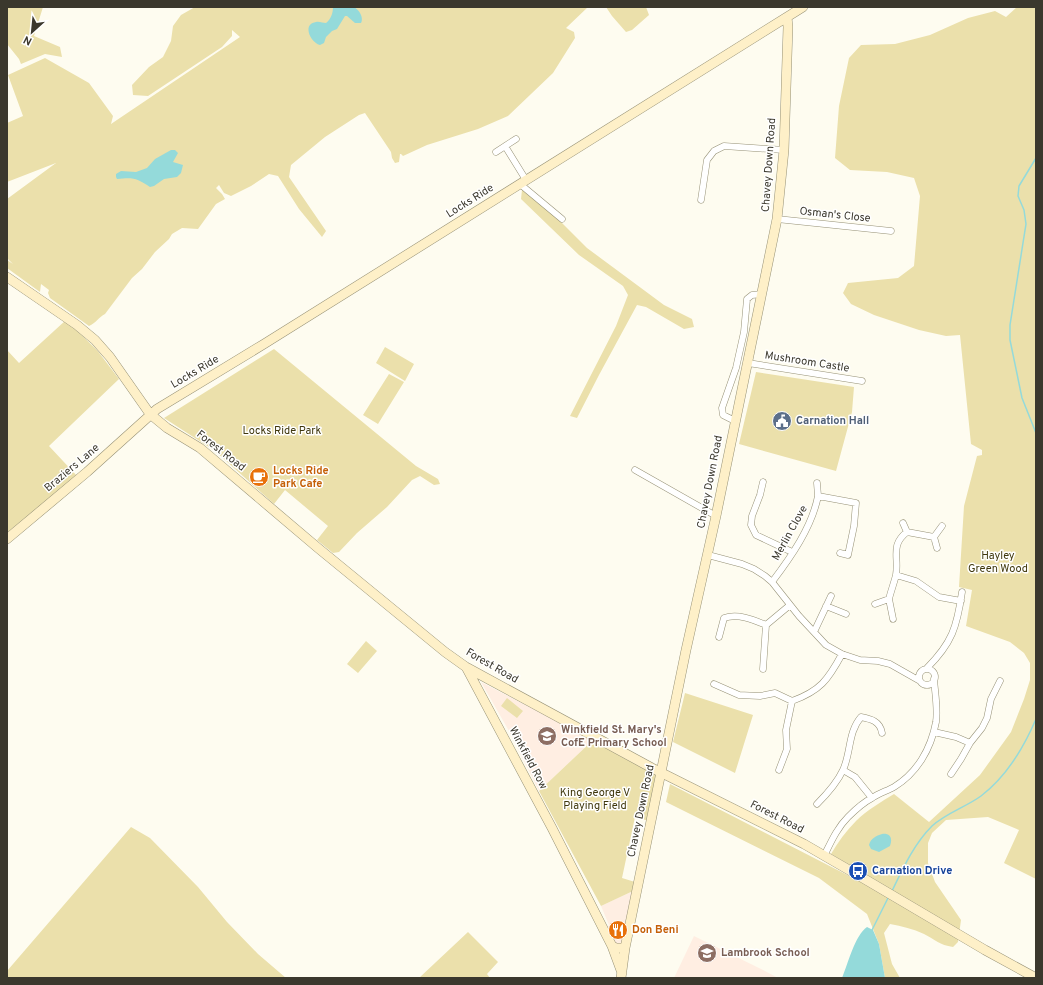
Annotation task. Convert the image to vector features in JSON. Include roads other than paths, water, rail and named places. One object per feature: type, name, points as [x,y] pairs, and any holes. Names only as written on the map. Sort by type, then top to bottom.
[{"type":"main road","name":"Locks Ride","points":[[150,414],[803,7]]},
{"type":"main road","name":"Chavey Down Road","points":[[625,948],[777,219],[784,150],[788,27],[787,17]]},
{"type":"main road","name":"Forest Road","points":[[7,277],[77,325],[95,340],[110,357],[150,414],[167,428],[200,448],[318,548],[445,652],[466,667],[661,772],[804,844],[885,890],[985,950],[1036,978]]},
{"type":"main road","name":"Braziers Lane","points":[[7,539],[87,472],[150,414]]},
{"type":"main road","name":"Winkfield Row","points":[[466,667],[552,828],[612,946],[622,976]]},
{"type":"main road","points":[[612,946],[616,948],[625,948]]},
{"type":"main road","name":"Winkfield Row","points":[[622,976],[625,948]]},
{"type":"street","points":[[496,152],[516,139]]},
{"type":"street","points":[[505,146],[523,182],[562,219]]},
{"type":"street","points":[[701,200],[707,160],[714,152],[724,146],[784,150]]},
{"type":"street","name":"Osman's Close","points":[[777,219],[891,230]]},
{"type":"street","points":[[735,421],[723,415],[722,408],[736,368],[744,332],[747,299],[752,295],[762,294]]},
{"type":"street","name":"Mushroom Castle","points":[[748,363],[862,381]]},
{"type":"street","points":[[635,470],[716,516]]},
{"type":"street","points":[[763,482],[752,516],[751,525],[756,535],[792,552]]},
{"type":"street","points":[[817,483],[818,496]]},
{"type":"street","name":"Merlin Clove","points":[[772,582],[783,568],[806,530],[815,509],[818,496],[856,503],[854,526],[848,555],[840,553]]},
{"type":"street","points":[[903,523],[907,532]]},
{"type":"street","points":[[934,538],[942,526]]},
{"type":"street","points":[[893,619],[889,600],[896,575],[896,546],[900,537],[907,532],[934,538]]},
{"type":"street","points":[[934,538],[937,548]]},
{"type":"street","points":[[708,555],[733,561],[754,569],[772,582],[799,616],[826,645],[842,654],[860,660],[878,661],[890,664],[923,683],[931,683],[934,679]]},
{"type":"street","points":[[896,575],[916,581],[939,597],[961,601]]},
{"type":"street","points":[[935,700],[923,683],[920,675],[939,655],[952,635],[959,616],[962,592]]},
{"type":"street","points":[[814,632],[831,596]]},
{"type":"street","points":[[875,604],[889,600]]},
{"type":"street","points":[[763,669],[766,624],[790,605]]},
{"type":"street","points":[[826,606],[846,614]]},
{"type":"street","points":[[719,637],[724,618],[729,616],[751,619],[766,624]]},
{"type":"street","points":[[792,702],[807,696],[818,689],[835,668],[842,654]]},
{"type":"street","points":[[824,856],[836,831],[848,817],[872,798],[893,788],[914,771],[928,749],[934,732],[936,720],[934,672],[939,655]]},
{"type":"street","points":[[906,672],[917,673],[925,669],[934,672]]},
{"type":"street","points":[[951,774],[962,759],[970,743],[982,728],[987,718],[991,699],[1000,681]]},
{"type":"street","points":[[714,684],[739,696],[760,696],[776,693],[792,702]]},
{"type":"street","points":[[779,770],[787,749],[786,730],[792,702]]},
{"type":"street","points":[[817,804],[830,791],[844,770],[856,722],[861,717],[876,722],[882,733]]},
{"type":"street","points":[[934,732],[956,737],[970,743]]},
{"type":"street","points":[[844,770],[855,776],[872,798]]},
{"type":"water","points":[[333,7],[354,7],[358,10],[362,21],[361,23],[355,23],[345,16],[337,29],[332,31],[326,37],[324,43],[320,45],[311,37],[308,29],[309,26],[312,23],[317,22],[326,23],[331,16]]},
{"type":"water","points":[[171,150],[175,150],[178,153],[173,162],[183,165],[181,173],[177,177],[164,179],[150,187],[135,179],[117,179],[116,174],[121,171],[136,172],[147,168],[155,159]]},
{"type":"water","points":[[882,834],[887,834],[891,838],[890,846],[879,852],[871,849],[869,845],[872,839]]},
{"type":"water","points":[[867,927],[873,930],[879,944],[885,978],[842,978],[855,943]]},
{"type":"waterway","points":[[1036,158],[1019,186],[1018,196],[1024,210],[1026,224],[1010,325],[1010,340],[1022,398],[1036,433]]},
{"type":"waterway","points":[[892,891],[909,857],[926,833],[943,817],[981,796],[998,780],[1020,751],[1036,719]]},
{"type":"waterway","points":[[872,930],[888,898]]},
{"type":"place","name":"Carnation Hall","points":[[782,421]]},
{"type":"place","name":"Locks Ride Park Cafe","points":[[259,477]]},
{"type":"place","name":"Winkfield St. Mary's CofE Primary School","points":[[547,736]]},
{"type":"place","name":"Carnation Drive","points":[[858,871]]},
{"type":"place","name":"Don Beni","points":[[618,930]]},
{"type":"place","name":"Lambrook School","points":[[707,953]]},
{"type":"park label","name":"Locks Ride Park","points":[[282,431]]},
{"type":"park label","name":"Hayley Green Wood","points":[[998,562]]},
{"type":"park label","name":"King George V Playing Field","points":[[595,799]]}]
